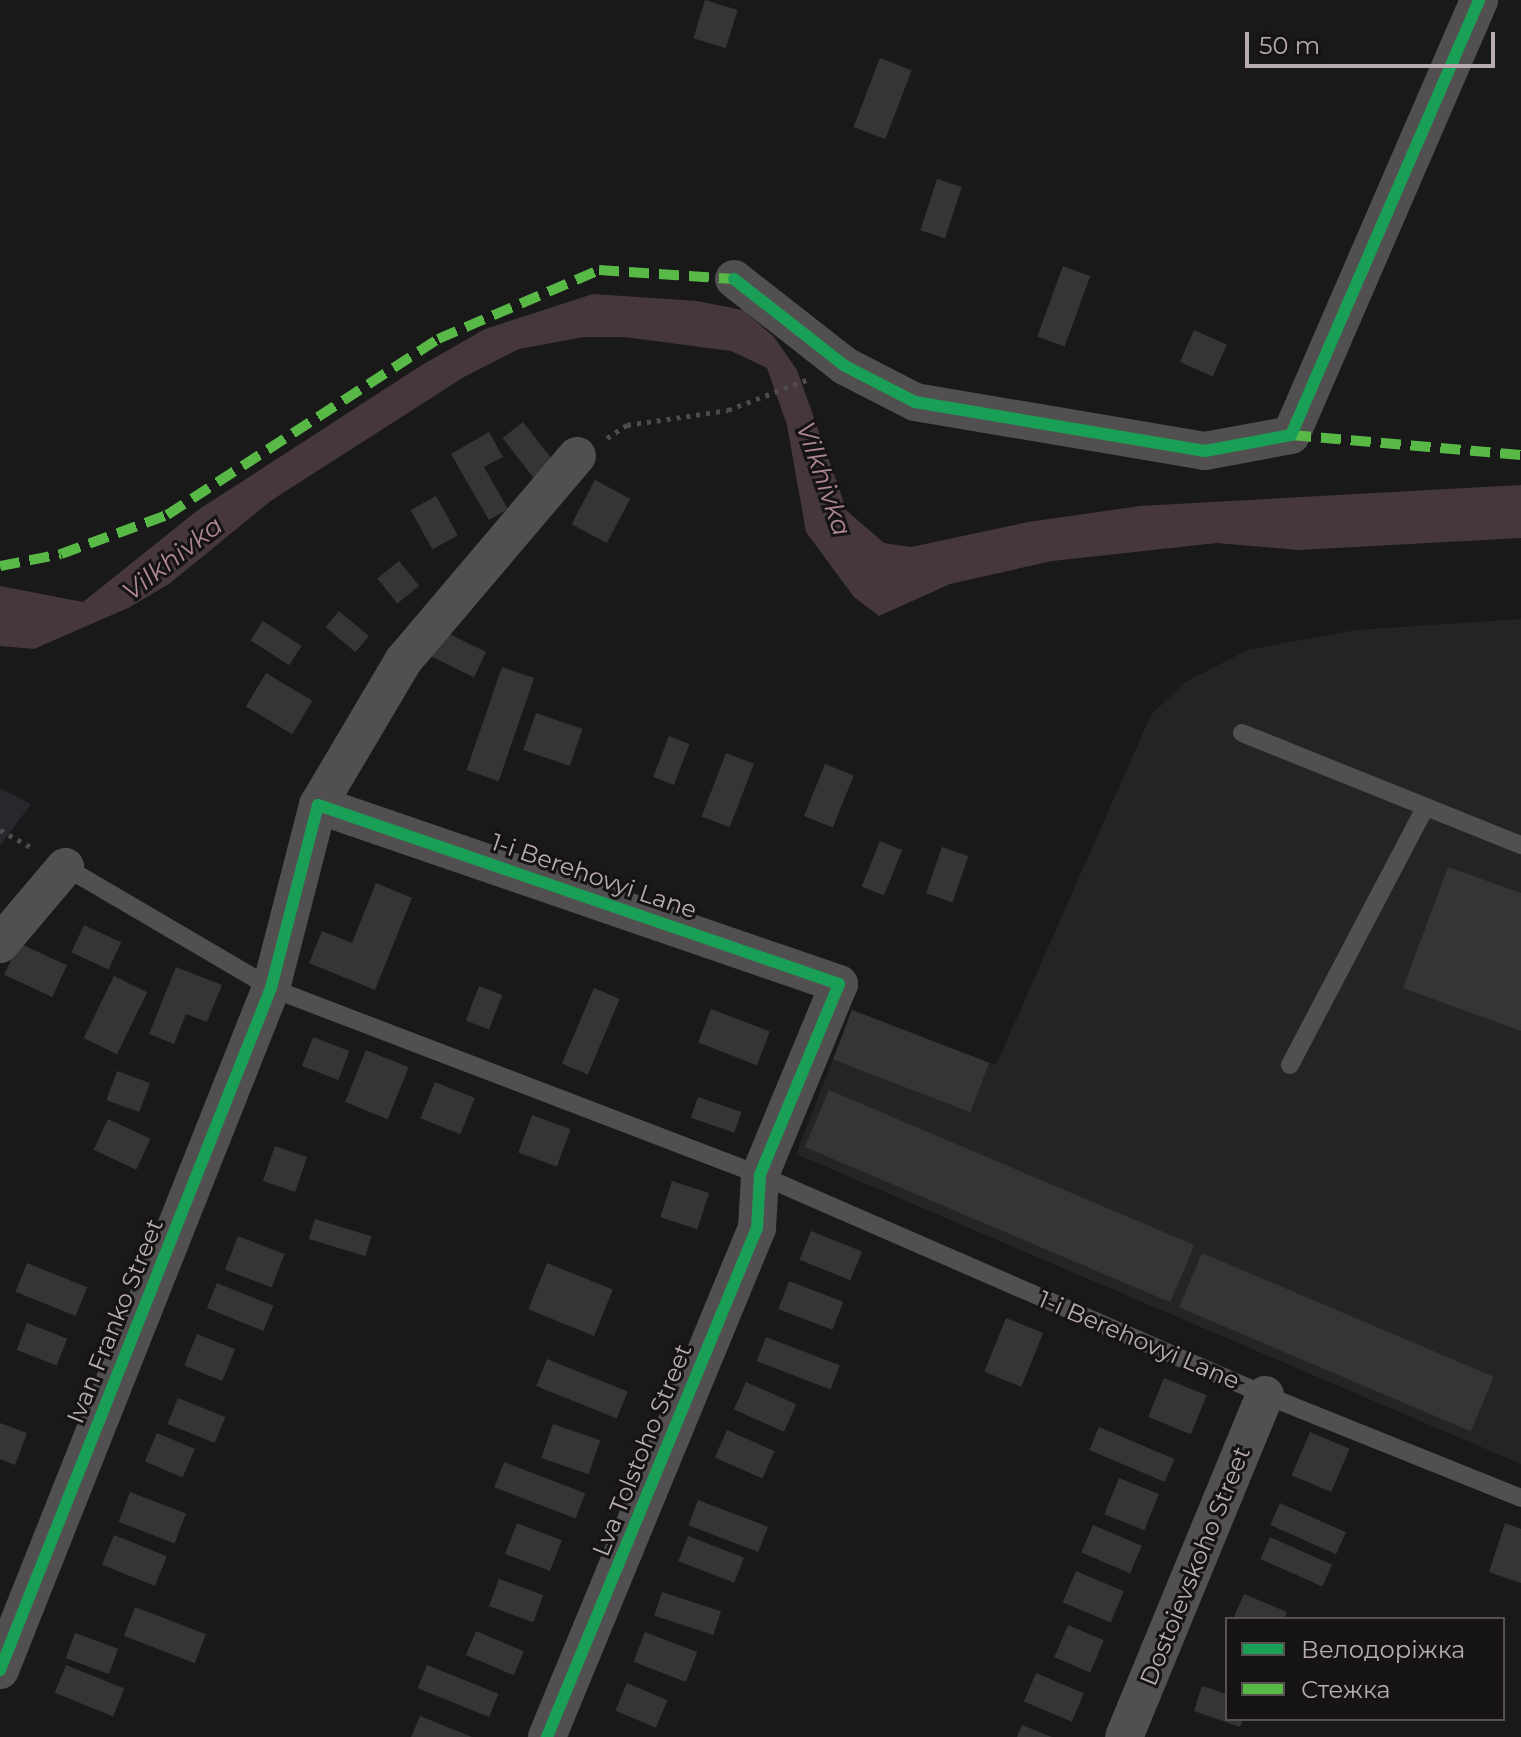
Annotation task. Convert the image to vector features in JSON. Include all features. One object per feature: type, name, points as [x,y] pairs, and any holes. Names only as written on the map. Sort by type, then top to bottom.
[{"type":"street","points":[[734,279],[845,366],[915,402],[1205,451],[1291,435],[1479,0]]},
{"type":"street","points":[[271,988],[318,805],[403,661],[577,456]]},
{"type":"street","name":"1-i Berehovyi Lane","points":[[318,805],[839,984],[760,1175]]},
{"type":"street","points":[[0,944],[65,867]]},
{"type":"street","name":"Ivan Franko Street","points":[[0,1670],[271,988]]},
{"type":"street","name":"Lva Tolstoho Street","points":[[547,1737],[757,1228],[760,1175]]},
{"type":"street","name":"Dostoievskoho Street","points":[[1124,1737],[1265,1395]]},
{"type":"lane","points":[[1242,733],[1521,845]]},
{"type":"lane","points":[[1290,1065],[1425,808]]},
{"type":"lane","name":"1-i Berehovyi Lane","points":[[65,867],[271,988],[760,1175],[1265,1395],[1521,1498]]},
{"type":"path","points":[[577,456],[627,425],[728,410],[845,366]]},
{"type":"shaded area","points":[[1521,619],[1521,1464],[796,1154],[852,1010],[996,1065],[1151,715],[1184,683],[1247,650],[1356,630]]},
{"type":"shaded area","points":[[0,788],[31,804],[0,846]]},
{"type":"water","name":"Vilkhivka","points":[[593,294],[697,301],[743,310],[774,337],[797,370],[847,511],[884,543],[911,547],[1028,522],[1140,506],[1521,485],[1521,538],[1299,550],[1217,543],[1052,561],[950,584],[879,616],[854,597],[806,532],[787,425],[767,368],[731,351],[624,337],[584,337],[519,349],[464,377],[272,500],[169,584],[128,608],[34,649],[0,646],[0,586],[83,602],[198,510],[422,365],[485,329]]},
{"type":"building","points":[[705,0],[738,10],[726,48],[693,38]]},
{"type":"building","points":[[880,58],[912,70],[885,139],[853,127]]},
{"type":"building","points":[[937,179],[962,187],[945,238],[920,230]]},
{"type":"building","points":[[1063,266],[1090,276],[1065,346],[1037,336]]},
{"type":"building","points":[[1194,330],[1227,345],[1213,377],[1180,362]]},
{"type":"building","points":[[523,422],[556,464],[535,480],[503,438]]},
{"type":"building","points":[[489,432],[503,457],[484,467],[508,509],[489,520],[451,454]]},
{"type":"building","points":[[595,480],[630,499],[607,543],[572,524]]},
{"type":"building","points":[[436,496],[458,535],[432,549],[411,510]]},
{"type":"building","points":[[399,561],[419,586],[397,603],[377,579]]},
{"type":"building","points":[[339,611],[369,636],[355,652],[326,627]]},
{"type":"building","points":[[263,621],[302,646],[289,665],[250,640]]},
{"type":"building","points":[[443,631],[486,652],[474,677],[431,656]]},
{"type":"building","points":[[502,667],[534,678],[499,781],[467,770]]},
{"type":"building","points":[[266,673],[312,701],[292,734],[246,706]]},
{"type":"building","points":[[536,713],[582,729],[570,766],[523,750]]},
{"type":"building","points":[[669,736],[690,744],[674,785],[653,777]]},
{"type":"building","points":[[726,753],[754,764],[730,827],[702,816]]},
{"type":"building","points":[[825,764],[854,776],[833,828],[804,816]]},
{"type":"building","points":[[880,841],[902,850],[884,895],[862,886]]},
{"type":"building","points":[[942,847],[968,856],[953,902],[926,893]]},
{"type":"building","points":[[1448,867],[1521,893],[1521,1031],[1403,988]]},
{"type":"building","points":[[376,883],[412,898],[375,990],[309,963],[322,931],[352,943]]},
{"type":"building","points":[[84,925],[121,942],[108,970],[71,952]]},
{"type":"building","points":[[19,943],[67,965],[52,997],[4,975]]},
{"type":"building","points":[[176,967],[222,985],[207,1022],[186,1014],[174,1044],[149,1034]]},
{"type":"building","points":[[114,976],[147,992],[117,1054],[84,1038]]},
{"type":"building","points":[[479,986],[502,995],[489,1030],[466,1021]]},
{"type":"building","points":[[594,988],[620,999],[588,1074],[562,1063]]},
{"type":"building","points":[[711,1009],[770,1032],[757,1065],[698,1043]]},
{"type":"building","points":[[852,1010],[989,1063],[970,1112],[833,1059]]},
{"type":"building","points":[[313,1037],[349,1051],[338,1080],[302,1066]]},
{"type":"building","points":[[366,1050],[409,1067],[388,1119],[345,1102]]},
{"type":"building","points":[[117,1071],[150,1083],[139,1112],[106,1100]]},
{"type":"building","points":[[435,1082],[475,1098],[460,1134],[420,1118]]},
{"type":"building","points":[[829,1090],[1194,1245],[1170,1302],[805,1147]]},
{"type":"building","points":[[698,1097],[741,1112],[734,1133],[691,1118]]},
{"type":"building","points":[[532,1115],[571,1129],[557,1167],[518,1153]]},
{"type":"building","points":[[108,1119],[151,1139],[136,1170],[94,1150]]},
{"type":"building","points":[[275,1146],[307,1157],[295,1192],[263,1181]]},
{"type":"building","points":[[672,1181],[709,1193],[697,1229],[660,1217]]},
{"type":"building","points":[[315,1219],[371,1236],[365,1256],[309,1239]]},
{"type":"building","points":[[811,1231],[862,1252],[850,1280],[799,1260]]},
{"type":"building","points":[[238,1236],[285,1254],[272,1288],[225,1270]]},
{"type":"building","points":[[1202,1253],[1494,1377],[1471,1431],[1179,1307]]},
{"type":"building","points":[[27,1263],[87,1287],[76,1316],[15,1292]]},
{"type":"building","points":[[547,1263],[613,1290],[594,1336],[528,1309]]},
{"type":"building","points":[[789,1281],[843,1302],[832,1330],[778,1309]]},
{"type":"building","points":[[217,1283],[274,1306],[263,1331],[207,1308]]},
{"type":"building","points":[[1006,1318],[1043,1333],[1021,1387],[984,1372]]},
{"type":"building","points":[[27,1323],[67,1338],[57,1365],[17,1350]]},
{"type":"building","points":[[197,1334],[235,1349],[222,1381],[184,1366]]},
{"type":"building","points":[[766,1337],[840,1365],[830,1390],[757,1361]]},
{"type":"building","points":[[547,1359],[628,1392],[617,1418],[536,1386]]},
{"type":"building","points":[[1164,1378],[1207,1395],[1191,1434],[1148,1417]]},
{"type":"building","points":[[746,1382],[796,1404],[784,1432],[734,1409]]},
{"type":"building","points":[[178,1398],[225,1417],[215,1443],[168,1424]]},
{"type":"building","points":[[0,1423],[27,1433],[15,1465],[0,1459]]},
{"type":"building","points":[[553,1424],[600,1440],[589,1474],[541,1458]]},
{"type":"building","points":[[1099,1427],[1174,1459],[1165,1482],[1089,1450]]},
{"type":"building","points":[[727,1430],[775,1451],[762,1479],[715,1457]]},
{"type":"building","points":[[1310,1432],[1350,1449],[1331,1492],[1292,1475]]},
{"type":"building","points":[[157,1433],[195,1449],[183,1478],[145,1462]]},
{"type":"building","points":[[504,1462],[585,1493],[576,1518],[494,1487]]},
{"type":"building","points":[[1119,1478],[1159,1494],[1144,1530],[1104,1514]]},
{"type":"building","points":[[130,1492],[186,1514],[175,1543],[119,1522]]},
{"type":"building","points":[[698,1500],[768,1527],[758,1552],[688,1525]]},
{"type":"building","points":[[1280,1503],[1346,1532],[1336,1554],[1270,1525]]},
{"type":"building","points":[[517,1523],[562,1540],[550,1571],[505,1554]]},
{"type":"building","points":[[1505,1523],[1521,1529],[1521,1583],[1489,1572]]},
{"type":"building","points":[[1093,1525],[1142,1546],[1130,1573],[1081,1553]]},
{"type":"building","points":[[114,1535],[167,1556],[155,1586],[102,1565]]},
{"type":"building","points":[[688,1536],[744,1558],[734,1583],[678,1561]]},
{"type":"building","points":[[1270,1537],[1332,1565],[1322,1587],[1260,1559]]},
{"type":"building","points":[[1076,1571],[1124,1591],[1111,1623],[1063,1602]]},
{"type":"building","points":[[499,1579],[543,1595],[533,1622],[489,1606]]},
{"type":"building","points":[[662,1592],[721,1611],[713,1635],[654,1616]]},
{"type":"building","points":[[1244,1594],[1287,1612],[1285,1617],[1234,1617]]},
{"type":"building","points":[[135,1607],[206,1634],[195,1663],[124,1636]]},
{"type":"building","points":[[1068,1625],[1104,1640],[1090,1672],[1054,1657]]},
{"type":"building","points":[[476,1631],[524,1651],[514,1675],[466,1655]]},
{"type":"building","points":[[645,1632],[697,1652],[686,1682],[634,1662]]},
{"type":"building","points":[[75,1633],[118,1649],[109,1674],[66,1658]]},
{"type":"building","points":[[66,1665],[124,1689],[113,1716],[55,1693]]},
{"type":"building","points":[[427,1665],[498,1694],[489,1717],[418,1688]]},
{"type":"building","points":[[1036,1673],[1084,1693],[1072,1722],[1024,1702]]},
{"type":"building","points":[[627,1683],[668,1700],[656,1728],[615,1711]]},
{"type":"building","points":[[1202,1686],[1225,1693],[1225,1721],[1242,1721],[1240,1727],[1194,1711]]},
{"type":"building","points":[[420,1716],[472,1737],[411,1737]]},
{"type":"building","points":[[1022,1725],[1052,1737],[1017,1737]]},
{"type":"marked path","points":[[0,566],[61,554],[167,515],[438,339],[599,270],[734,279]]},
{"type":"marked path","points":[[1291,435],[1521,455]]},
{"type":"cycle path","points":[[734,279],[845,366],[915,402],[1205,451],[1291,435],[1479,0]]},
{"type":"cycle path","points":[[0,1670],[271,988],[318,805],[839,984],[760,1175],[757,1228],[547,1737]]}]
